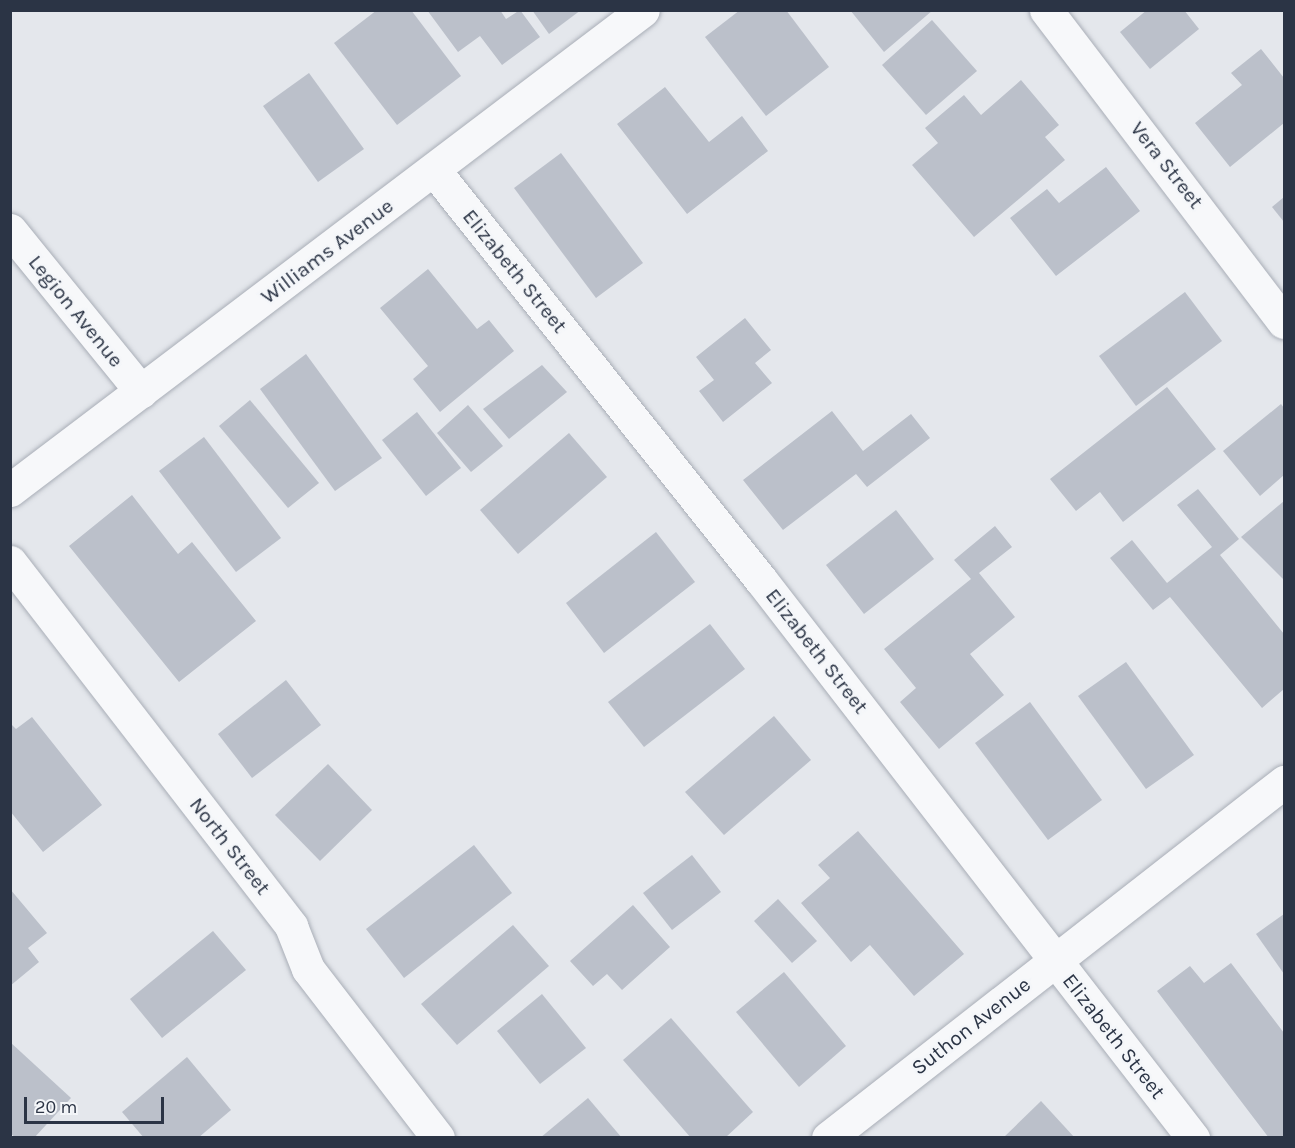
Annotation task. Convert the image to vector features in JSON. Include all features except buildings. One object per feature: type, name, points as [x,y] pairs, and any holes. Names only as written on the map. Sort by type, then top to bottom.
[{"type":"street","name":"Williams Avenue","points":[[10,490],[643,10]]},
{"type":"street","name":"Vera Street","points":[[1046,10],[1284,322]]},
{"type":"street","name":"Elizabeth Street","points":[[434,170],[761,580],[1193,1137]]},
{"type":"street","name":"Legion Avenue","points":[[10,230],[141,391]]},
{"type":"street","name":"North Street","points":[[10,562],[291,926],[308,969],[438,1137]]},
{"type":"street","name":"Suthon Avenue","points":[[828,1137],[1284,782]]}]
